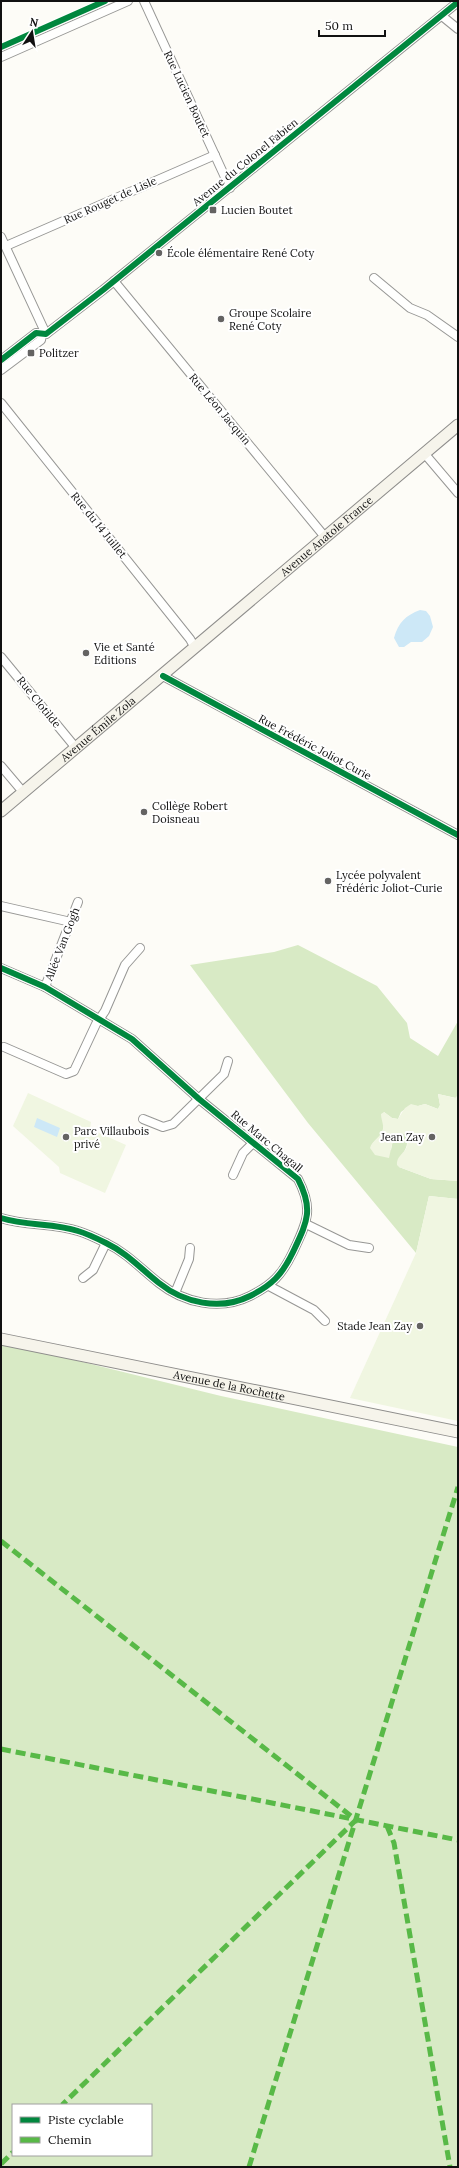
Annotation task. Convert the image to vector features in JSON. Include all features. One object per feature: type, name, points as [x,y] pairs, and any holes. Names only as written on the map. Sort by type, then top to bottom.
[{"type":"main road","name":"Avenue Anatole France","points":[[195,648],[458,425]]},
{"type":"main road","name":"Avenue Émile Zola","points":[[1,811],[195,648]]},
{"type":"main road","name":"Avenue de la Rochette","points":[[1,1339],[458,1432]]},
{"type":"street","points":[[1,57],[128,1]]},
{"type":"street","name":"Rue Lucien Boutet","points":[[144,1],[230,188]]},
{"type":"street","name":"Avenue du Colonel Fabien","points":[[1,370],[41,340],[44,334],[114,281],[230,188],[458,2]]},
{"type":"street","points":[[442,16],[458,29]]},
{"type":"street","name":"Rue Rouget de Lisle","points":[[6,246],[215,155]]},
{"type":"street","points":[[1,236],[44,334]]},
{"type":"street","points":[[374,278],[410,308],[427,315],[458,337]]},
{"type":"street","name":"Rue Léon Jacquin","points":[[114,281],[325,537]]},
{"type":"street","points":[[1,360],[36,333],[44,334]]},
{"type":"street","name":"Rue du 14 Juillet","points":[[1,403],[190,639],[195,648]]},
{"type":"street","points":[[424,454],[458,493]]},
{"type":"street","name":"Rue Clotilde","points":[[1,657],[76,748]]},
{"type":"street","name":"Rue Frédéric Joliot Curie","points":[[163,676],[458,835]]},
{"type":"street","points":[[1,766],[23,792]]},
{"type":"street","name":"Allée Van Gogh","points":[[46,987],[78,902]]},
{"type":"street","points":[[1,906],[71,922]]},
{"type":"street","points":[[4,1047],[66,1074],[70,1074],[74,1071],[105,1011],[125,965],[140,948]]},
{"type":"street","name":"Rue Marc Chagall","points":[[1,968],[46,987],[132,1039],[199,1099],[298,1179],[306,1194],[308,1208],[306,1224],[291,1257],[270,1286],[243,1299],[217,1304],[186,1299],[160,1284],[124,1253],[106,1243],[78,1231],[16,1223],[1,1218]]},
{"type":"street","points":[[143,1119],[163,1127],[173,1124],[224,1074],[228,1061]]},
{"type":"street","points":[[233,1175],[243,1153],[253,1142]]},
{"type":"street","points":[[306,1224],[349,1244],[369,1248]]},
{"type":"street","points":[[83,1278],[93,1270],[106,1243]]},
{"type":"street","points":[[175,1293],[189,1259],[190,1248]]},
{"type":"street","points":[[270,1286],[314,1310],[324,1321]]},
{"type":"green space","points":[[298,945],[377,986],[407,1023],[410,1038],[438,1056],[458,1021],[458,1095],[456,1098],[438,1094],[440,1105],[438,1109],[425,1104],[418,1106],[411,1105],[401,1112],[398,1119],[392,1118],[384,1112],[383,1130],[371,1149],[391,1150],[394,1135],[405,1134],[407,1145],[401,1156],[399,1167],[431,1179],[458,1181],[458,1199],[429,1196],[416,1253],[308,1123],[190,965],[274,952]]},
{"type":"green space","name":"Parc Villaubois privé","points":[[28,1093],[91,1122],[90,1129],[126,1145],[105,1193],[60,1173],[59,1167],[13,1126]]},
{"type":"green space","name":"Jean Zay","points":[[438,1094],[455,1098],[458,1095],[458,1181],[431,1179],[399,1167],[397,1165],[397,1161],[407,1145],[405,1134],[394,1135],[389,1158],[375,1155],[370,1148],[383,1130],[381,1114],[384,1112],[392,1118],[398,1119],[405,1108],[411,1104],[418,1106],[425,1104],[438,1109],[440,1105]]},
{"type":"green space","name":"Stade Jean Zay","points":[[429,1196],[458,1199],[458,1421],[350,1398],[416,1253]]},
{"type":"green space","points":[[1,1342],[221,1396],[458,1447],[458,2167],[1,2167]]},
{"type":"water","points":[[420,610],[426,611],[430,616],[433,627],[429,636],[422,642],[411,642],[404,647],[399,647],[394,638],[400,624],[411,614]]},
{"type":"water","points":[[37,1118],[60,1128],[57,1137],[34,1127]]},
{"type":"marked path","points":[[249,2167],[458,1487]]},
{"type":"marked path","points":[[1,1541],[356,1820],[63,2104]]},
{"type":"marked path","points":[[1,1749],[458,1840]]},
{"type":"marked path","points":[[387,1826],[394,1843],[450,2167]]},
{"type":"marked path","points":[[1,2164],[12,2153]]},
{"type":"cycle path","points":[[1,47],[105,1]]},
{"type":"cycle path","points":[[1,360],[36,333],[46,334],[103,290],[458,2]]},
{"type":"cycle path","points":[[163,676],[458,835]]},
{"type":"cycle path","points":[[1,968],[45,987],[132,1039],[199,1099],[298,1179],[306,1199],[307,1208],[305,1224],[298,1242],[285,1267],[276,1278],[264,1288],[239,1301],[215,1304],[203,1303],[180,1296],[159,1283],[114,1247],[85,1234],[69,1228],[11,1221],[1,1218]]},
{"type":"place","name":"Lucien Boutet","points":[[213,210]]},
{"type":"place","name":"École élémentaire René Coty","points":[[159,253]]},
{"type":"place","name":"Groupe Scolaire René Coty","points":[[221,319]]},
{"type":"place","name":"Politzer","points":[[31,353]]},
{"type":"place","name":"Vie et Santé Editions","points":[[86,653]]},
{"type":"place","name":"Collège Robert Doisneau","points":[[144,812]]},
{"type":"place","name":"Lycée polyvalent Frédéric Joliot-Curie","points":[[328,881]]},
{"type":"place","name":"Parc Villaubois privé","points":[[66,1137]]},
{"type":"place","name":"Jean Zay","points":[[432,1137]]},
{"type":"place","name":"Stade Jean Zay","points":[[420,1326]]}]
